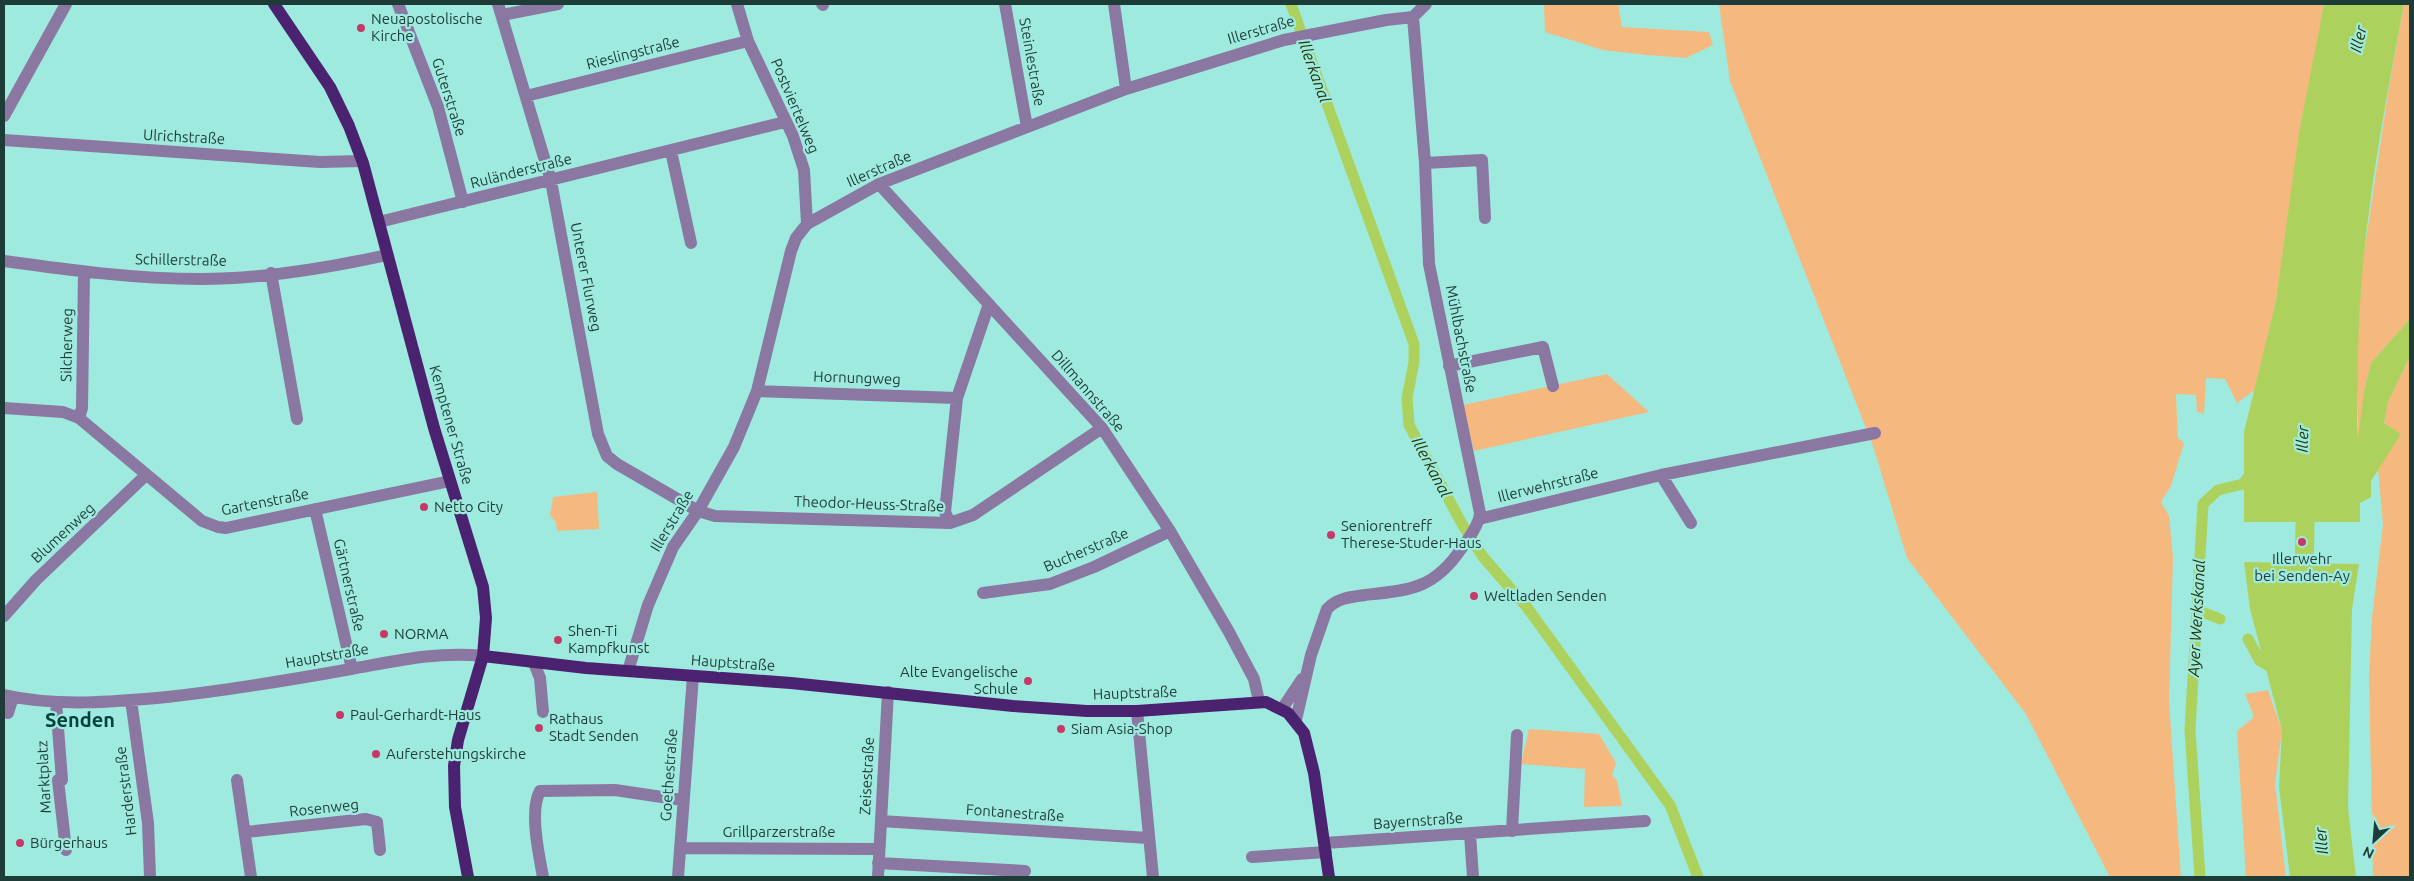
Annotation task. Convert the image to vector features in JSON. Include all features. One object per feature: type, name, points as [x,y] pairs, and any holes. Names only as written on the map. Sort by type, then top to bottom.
[{"type":"main road","name":"Kemptener Straße","points":[[274,4],[330,87],[349,126],[362,161],[450,481],[483,587],[486,618],[483,656],[458,740],[454,766],[456,807],[468,877]]},
{"type":"main road","name":"Hauptstraße","points":[[483,656],[628,672],[888,692],[1087,711],[1137,711],[1259,701],[1282,709],[1296,720],[1304,733],[1310,758],[1329,877]]},
{"type":"street","points":[[4,116],[66,4]]},
{"type":"street","name":"Guterstraße","points":[[398,4],[438,107],[463,202]]},
{"type":"street","points":[[500,10],[558,4]]},
{"type":"street","name":"Postviertelweg","points":[[737,4],[748,41],[793,136],[804,170],[807,224]]},
{"type":"street","name":"Steinlestraße","points":[[1005,4],[1027,127]]},
{"type":"street","points":[[1114,4],[1126,89]]},
{"type":"street","points":[[1413,17],[1426,4]]},
{"type":"street","name":"Unterer Flurweg","points":[[500,10],[550,181],[600,444],[607,456],[617,464],[698,511]]},
{"type":"street","name":"Illerstraße","points":[[628,672],[648,605],[673,547],[698,511],[734,447],[757,391],[791,251],[796,238],[807,224],[879,184],[1126,89],[1284,40],[1386,20],[1413,17]]},
{"type":"street","name":"Mühlbachstraße","points":[[1413,17],[1425,163],[1430,264],[1480,513],[1478,522]]},
{"type":"street","name":"Rieslingstraße","points":[[526,96],[748,41]]},
{"type":"street","name":"Ruländerstraße","points":[[379,222],[785,122]]},
{"type":"street","name":"Ulrichstraße","points":[[4,140],[320,162],[362,161]]},
{"type":"street","points":[[671,151],[691,242]]},
{"type":"street","points":[[1425,163],[1482,160],[1486,218]]},
{"type":"street","name":"Dillmannstraße","points":[[879,184],[1102,428],[1170,531],[1254,679],[1259,701]]},
{"type":"street","name":"Schillerstraße","points":[[4,261],[84,273],[202,279],[346,264],[387,255]]},
{"type":"street","name":"Silcherweg","points":[[79,418],[82,408],[84,273]]},
{"type":"street","points":[[271,273],[297,419]]},
{"type":"street","points":[[950,523],[945,512],[956,398],[989,304]]},
{"type":"street","points":[[1449,366],[1543,347],[1553,386]]},
{"type":"street","name":"Hornungweg","points":[[757,391],[956,398]]},
{"type":"street","name":"Gartenstraße","points":[[4,408],[63,412],[79,418],[202,521],[218,528],[226,528],[450,481]]},
{"type":"street","name":"Theodor-Heuss-Straße","points":[[698,511],[715,516],[950,523],[973,515],[1102,428]]},
{"type":"street","name":"Illerwehrstraße","points":[[1478,522],[1661,475],[1874,433]]},
{"type":"street","name":"Blumenweg","points":[[4,616],[36,580],[146,474]]},
{"type":"street","points":[[1661,475],[1691,523]]},
{"type":"street","name":"Gärtnerstraße","points":[[316,509],[352,669]]},
{"type":"street","points":[[1296,720],[1307,670],[1322,617],[1331,604],[1347,597],[1409,589],[1431,581],[1452,562],[1478,522]]},
{"type":"street","name":"Bucherstraße","points":[[982,593],[1050,584],[1094,567],[1170,531]]},
{"type":"street","name":"Hauptstraße","points":[[8,696],[56,702],[132,700],[219,691],[352,669],[410,657],[444,654],[483,656]]},
{"type":"street","points":[[534,663],[540,678],[542,712]]},
{"type":"street","points":[[1282,709],[1307,670]]},
{"type":"street","name":"Goethestraße","points":[[678,877],[682,800],[693,676]]},
{"type":"street","name":"Zeisestraße","points":[[878,877],[888,692]]},
{"type":"street","points":[[8,696],[8,713]]},
{"type":"street","name":"Harderstraße","points":[[132,700],[148,823],[150,877]]},
{"type":"street","name":"Marktplatz","points":[[56,702],[62,780],[58,780],[66,850]]},
{"type":"street","points":[[1137,711],[1153,877]]},
{"type":"street","points":[[1512,831],[1517,735]]},
{"type":"street","points":[[237,780],[251,877]]},
{"type":"street","points":[[543,877],[538,846],[535,799],[540,791],[615,790],[682,800]]},
{"type":"street","name":"Rosenweg","points":[[246,832],[366,819],[376,822],[380,850]]},
{"type":"street","name":"Fontanestraße","points":[[880,821],[1148,838]]},
{"type":"street","name":"Bayernstraße","points":[[1252,857],[1470,834],[1645,821]]},
{"type":"street","points":[[1470,834],[1473,877]]},
{"type":"street","name":"Grillparzerstraße","points":[[680,848],[879,849]]},
{"type":"street","points":[[878,863],[1025,871]]},
{"type":"shaded area","points":[[1544,4],[1618,4],[1622,27],[1709,32],[1713,45],[1686,58],[1603,50],[1545,32]]},
{"type":"shaded area","points":[[1719,4],[2324,4],[2276,301],[2255,390],[2237,403],[2225,379],[2206,378],[2204,414],[2197,412],[2196,395],[2176,394],[2178,438],[2184,443],[2171,486],[2161,502],[2169,516],[2173,558],[2169,702],[2181,877],[2110,877],[2026,714],[1907,558],[1873,446],[1730,81]]},
{"type":"shaded area","points":[[2404,4],[2410,4],[2410,319],[2371,363],[2364,392],[2358,446],[2358,332],[2362,267],[2389,87]]},
{"type":"shaded area","points":[[2410,356],[2410,877],[2373,877],[2369,675],[2372,618],[2383,524],[2378,469],[2400,435],[2384,423],[2388,402]]},
{"type":"shaded area","points":[[1607,374],[1649,412],[1474,451],[1463,405]]},
{"type":"shaded area","points":[[597,492],[599,529],[557,531],[556,523],[550,515],[553,497]]},
{"type":"shaded area","points":[[2268,690],[2282,730],[2275,784],[2286,877],[2246,877],[2237,731],[2254,717],[2245,694]]},
{"type":"shaded area","points":[[1529,729],[1599,734],[1616,763],[1612,775],[1617,781],[1622,806],[1584,807],[1585,769],[1521,764]]},
{"type":"water","points":[[2324,4],[2404,4],[2379,142],[2366,235],[2359,328],[2357,415],[2358,439],[2364,392],[2371,363],[2410,319],[2410,356],[2388,402],[2384,423],[2401,434],[2371,481],[2371,497],[2360,503],[2360,522],[2244,522],[2244,432],[2276,301],[2299,133]]},
{"type":"water","points":[[2244,562],[2359,564],[2352,609],[2348,808],[2356,877],[2290,877],[2279,787],[2282,730],[2250,609]]},
{"type":"waterway","name":"Illerkanal","points":[[1291,4],[1414,344],[1414,362],[1407,398],[1409,425],[1462,524],[1483,557],[1526,606],[1670,805],[1698,877]]},
{"type":"waterway","name":"Ayer Werkskanal","points":[[2200,877],[2190,730],[2203,504],[2218,490],[2243,484],[2252,472]]},
{"type":"waterway","name":"Iller","points":[[2303,496],[2305,522],[2304,588]]},
{"type":"waterway","points":[[2197,610],[2220,619]]},
{"type":"waterway","points":[[2248,639],[2260,661],[2276,670]]},
{"type":"place","name":"Neuapostolische Kirche","points":[[361,28]]},
{"type":"place","name":"Netto City","points":[[424,507]]},
{"type":"place","name":"Seniorentreff Therese-Studer-Haus","points":[[1331,535]]},
{"type":"place","name":"Illerwehr bei Senden-Ay","points":[[2302,542]]},
{"type":"place","name":"Weltladen Senden","points":[[1474,596]]},
{"type":"place","name":"NORMA","points":[[384,634]]},
{"type":"place","name":"Shen-Ti Kampfkunst","points":[[558,640]]},
{"type":"place","name":"Alte Evangelische Schule","points":[[1028,681]]},
{"type":"place","name":"Paul-Gerhardt-Haus","points":[[340,715]]},
{"type":"place","name":"Rathaus Stadt Senden","points":[[539,728]]},
{"type":"place","name":"Siam Asia-Shop","points":[[1061,729]]},
{"type":"place","name":"Auferstehungskirche","points":[[376,754]]},
{"type":"place","name":"Bürgerhaus","points":[[20,843]]},
{"type":"district","name":"Senden","points":[[80,720]]}]
